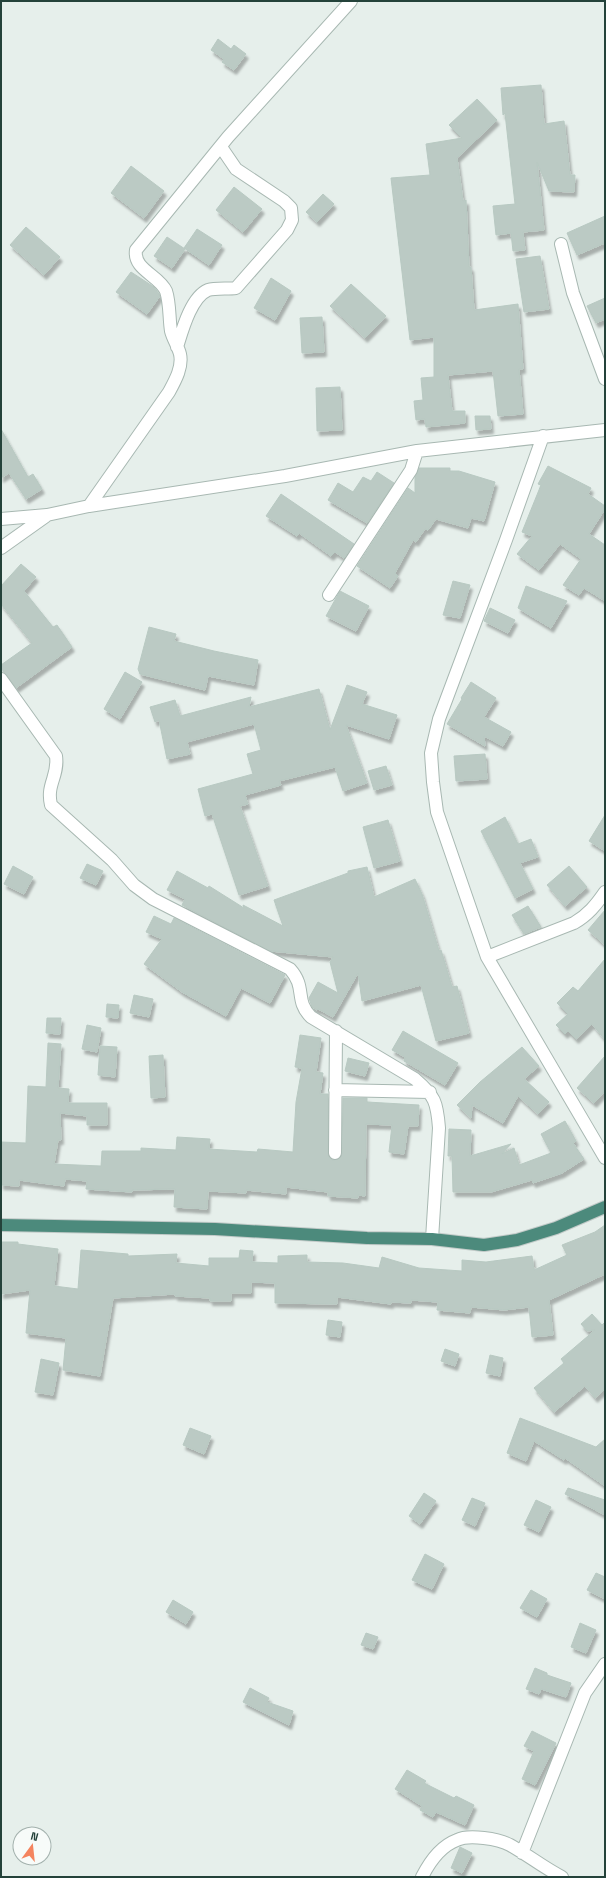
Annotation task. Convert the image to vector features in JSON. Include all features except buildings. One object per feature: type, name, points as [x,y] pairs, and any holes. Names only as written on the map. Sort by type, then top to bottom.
[{"type":"highway","points":[[1,1225],[215,1229],[367,1238],[432,1239],[484,1245],[517,1240],[556,1228],[605,1207]]},
{"type":"street","points":[[90,506],[172,387],[179,367],[180,355],[171,332],[166,290],[161,283],[138,262],[135,256],[136,250],[221,147],[351,1]]},
{"type":"street","points":[[177,346],[186,321],[200,296],[208,290],[236,288],[287,230],[292,220],[291,208],[288,204],[236,169],[221,147]]},
{"type":"street","points":[[561,244],[573,293],[605,379]]},
{"type":"street","points":[[1,519],[47,515],[90,506],[286,476],[417,451],[605,430]]},
{"type":"street","points":[[543,436],[439,719],[431,753],[433,782],[438,812],[487,957],[605,1158]]},
{"type":"street","points":[[329,595],[411,470],[417,451]]},
{"type":"street","points":[[1,548],[47,515]]},
{"type":"street","points":[[1,679],[56,756],[57,766],[50,786],[49,795],[51,805],[112,860],[134,885],[153,899],[290,969],[297,977],[301,990],[302,1005],[311,1017],[415,1079],[430,1092],[438,1110],[439,1128],[432,1239]]},
{"type":"street","points":[[487,957],[574,923],[585,916],[595,906],[605,892]]},
{"type":"street","points":[[334,1153],[336,1031]]},
{"type":"street","points":[[335,1090],[430,1092]]},
{"type":"street","points":[[522,1853],[585,1693],[605,1664]]},
{"type":"street","points":[[422,1877],[430,1863],[457,1839],[487,1838],[510,1844],[562,1877]]}]
